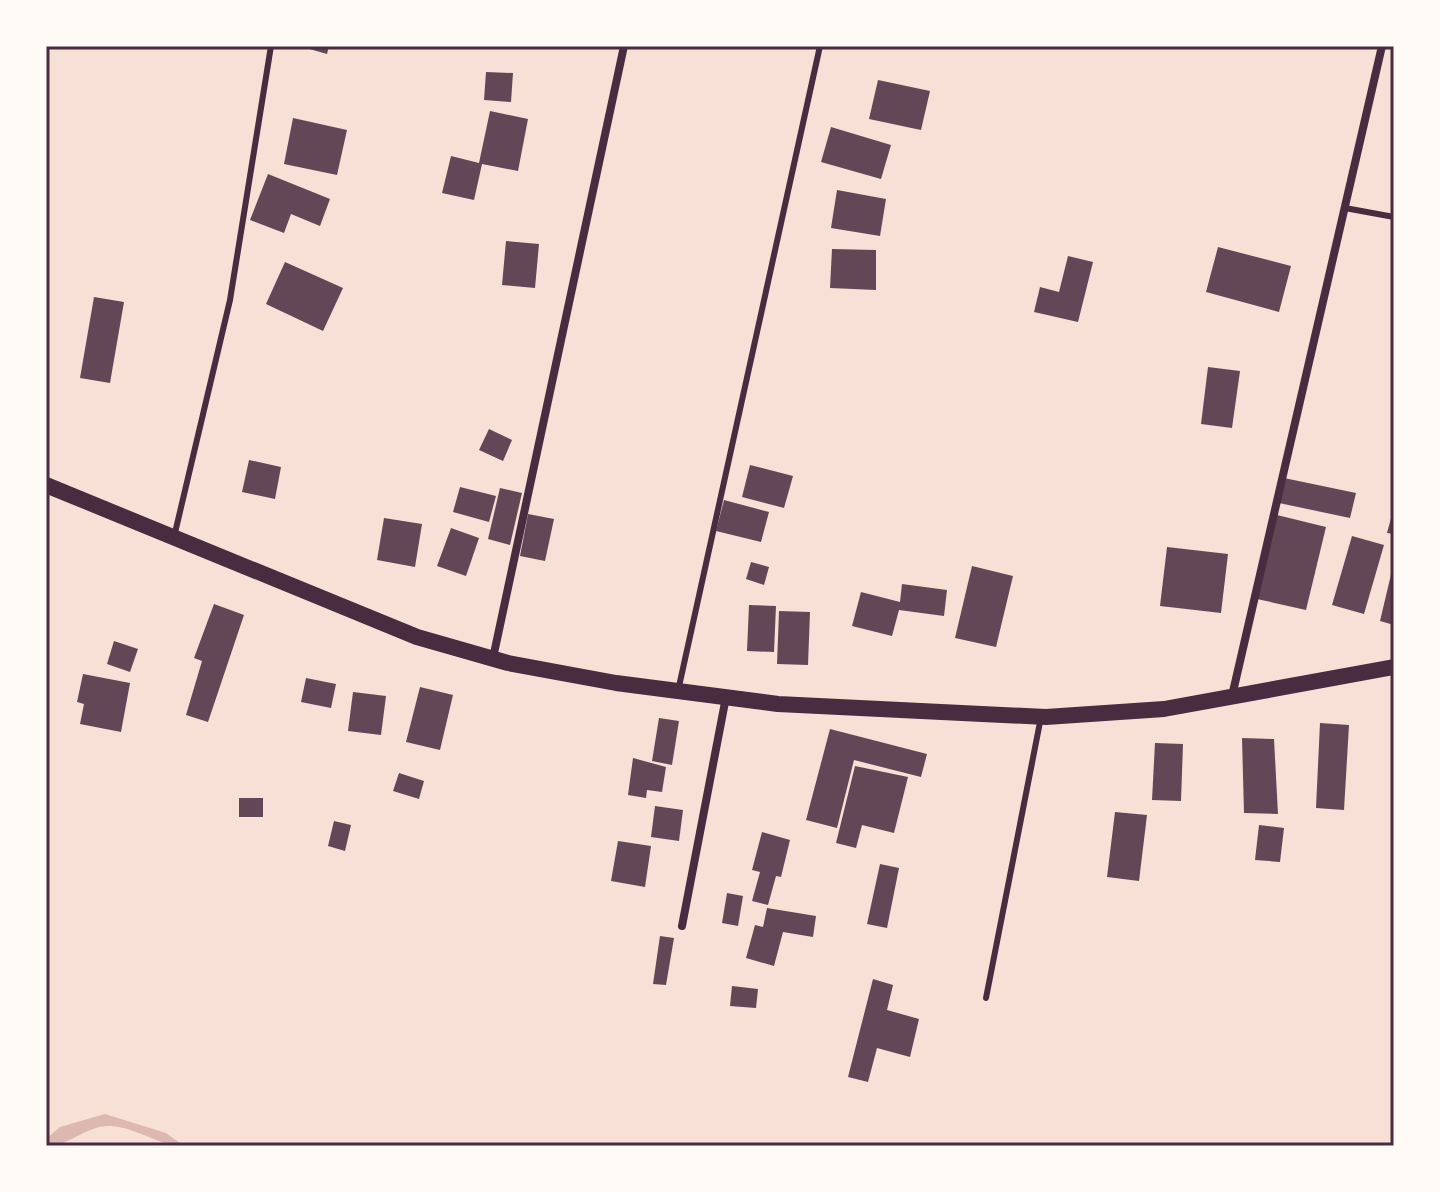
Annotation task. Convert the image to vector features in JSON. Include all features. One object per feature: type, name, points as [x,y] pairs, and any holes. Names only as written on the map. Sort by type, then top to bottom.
[{"type":"main road","points":[[46,485],[417,637],[493,659],[616,683],[726,697],[917,713],[1041,717],[1164,709],[1394,667]]},
{"type":"street","points":[[493,659],[624,46]]},
{"type":"street","points":[[1232,697],[1382,46]]},
{"type":"street","points":[[682,926],[726,697]]},
{"type":"lane","points":[[174,537],[230,300],[271,46]]},
{"type":"lane","points":[[678,691],[820,46]]},
{"type":"lane","points":[[1345,208],[1394,217]]},
{"type":"lane","points":[[986,998],[1041,717]]},
{"type":"shaded area","points":[[105,1114],[166,1133],[184,1146],[111,1126],[46,1146],[46,1139],[60,1127]]},
{"type":"building","points":[[299,46],[329,46],[327,54]]},
{"type":"building","points":[[486,72],[513,73],[511,102],[484,100]]},
{"type":"building","points":[[878,80],[930,91],[921,130],[869,119]]},
{"type":"building","points":[[490,111],[528,119],[518,171],[482,164],[474,200],[442,193],[451,156],[479,163]]},
{"type":"building","points":[[293,118],[347,130],[337,175],[284,164]]},
{"type":"building","points":[[831,127],[891,145],[881,179],[821,162]]},
{"type":"building","points":[[268,174],[330,199],[320,226],[291,214],[284,233],[250,220]]},
{"type":"building","points":[[837,190],[886,199],[880,236],[831,228]]},
{"type":"building","points":[[506,241],[539,244],[535,288],[502,285]]},
{"type":"building","points":[[1218,247],[1291,266],[1279,312],[1206,292]]},
{"type":"building","points":[[832,249],[876,250],[876,290],[830,288]]},
{"type":"building","points":[[1068,256],[1093,262],[1078,322],[1034,312],[1040,287],[1059,292]]},
{"type":"building","points":[[285,262],[343,288],[323,331],[266,304]]},
{"type":"building","points":[[94,297],[124,302],[110,383],[80,378]]},
{"type":"building","points":[[1208,367],[1240,371],[1232,428],[1201,424]]},
{"type":"building","points":[[489,429],[512,440],[503,461],[479,450]]},
{"type":"building","points":[[249,460],[281,467],[275,499],[242,492]]},
{"type":"building","points":[[750,465],[793,476],[784,508],[742,497]]},
{"type":"building","points":[[1284,478],[1356,493],[1350,518],[1279,503]]},
{"type":"building","points":[[460,487],[496,496],[489,522],[453,512]]},
{"type":"building","points":[[500,488],[522,493],[510,545],[488,539]]},
{"type":"building","points":[[724,500],[769,512],[761,542],[716,531]]},
{"type":"building","points":[[1394,511],[1394,534],[1387,533]]},
{"type":"building","points":[[528,514],[554,519],[545,561],[520,556]]},
{"type":"building","points":[[1277,515],[1326,527],[1306,610],[1257,599]]},
{"type":"building","points":[[384,518],[422,524],[415,567],[377,560]]},
{"type":"building","points":[[451,528],[479,538],[466,576],[437,566]]},
{"type":"building","points":[[1352,536],[1384,545],[1364,614],[1332,605]]},
{"type":"building","points":[[1167,547],[1228,554],[1221,613],[1160,606]]},
{"type":"building","points":[[751,562],[769,567],[764,585],[746,579]]},
{"type":"building","points":[[972,566],[1013,576],[996,647],[955,638]]},
{"type":"building","points":[[1394,566],[1394,625],[1380,621]]},
{"type":"building","points":[[902,584],[947,590],[944,616],[899,610],[892,636],[852,626],[861,592],[900,602]]},
{"type":"building","points":[[214,604],[244,615],[208,722],[186,715],[202,661],[194,658]]},
{"type":"building","points":[[749,605],[776,606],[774,652],[747,651]]},
{"type":"building","points":[[779,611],[810,612],[808,665],[777,664]]},
{"type":"building","points":[[114,641],[138,649],[130,672],[107,664]]},
{"type":"building","points":[[83,674],[130,683],[121,732],[80,724],[84,704],[77,702]]},
{"type":"building","points":[[306,678],[336,684],[331,708],[301,702]]},
{"type":"building","points":[[420,687],[453,695],[440,750],[406,742]]},
{"type":"building","points":[[353,692],[386,696],[381,735],[348,731]]},
{"type":"building","points":[[659,718],[679,721],[672,765],[652,761]]},
{"type":"building","points":[[1320,723],[1349,725],[1344,810],[1316,808]]},
{"type":"building","points":[[830,729],[927,754],[921,777],[854,760],[837,828],[806,820]]},
{"type":"building","points":[[1242,738],[1274,739],[1278,814],[1244,813]]},
{"type":"building","points":[[1155,743],[1183,744],[1181,801],[1152,800]]},
{"type":"building","points":[[633,758],[666,767],[662,792],[647,790],[646,798],[628,795]]},
{"type":"building","points":[[855,766],[908,777],[894,833],[862,825],[856,848],[836,843]]},
{"type":"building","points":[[399,773],[424,781],[419,799],[393,791]]},
{"type":"building","points":[[239,798],[263,798],[263,817],[239,817]]},
{"type":"building","points":[[655,806],[683,810],[679,841],[651,837]]},
{"type":"building","points":[[1115,812],[1147,815],[1139,881],[1107,877]]},
{"type":"building","points":[[334,821],[351,825],[345,851],[328,846]]},
{"type":"building","points":[[1259,825],[1284,828],[1280,862],[1255,860]]},
{"type":"building","points":[[762,832],[790,840],[781,877],[776,876],[768,905],[752,901],[760,872],[752,870]]},
{"type":"building","points":[[618,841],[651,846],[645,887],[611,881]]},
{"type":"building","points":[[880,864],[899,868],[887,928],[867,924]]},
{"type":"building","points":[[727,893],[743,896],[738,926],[722,923]]},
{"type":"building","points":[[767,908],[816,916],[813,937],[783,932],[774,966],[746,958],[755,925],[763,927]]},
{"type":"building","points":[[660,936],[674,938],[666,985],[653,984]]},
{"type":"building","points":[[873,979],[893,985],[887,1010],[919,1019],[910,1057],[877,1048],[868,1082],[848,1077]]},
{"type":"building","points":[[732,986],[758,989],[756,1008],[730,1006]]}]
